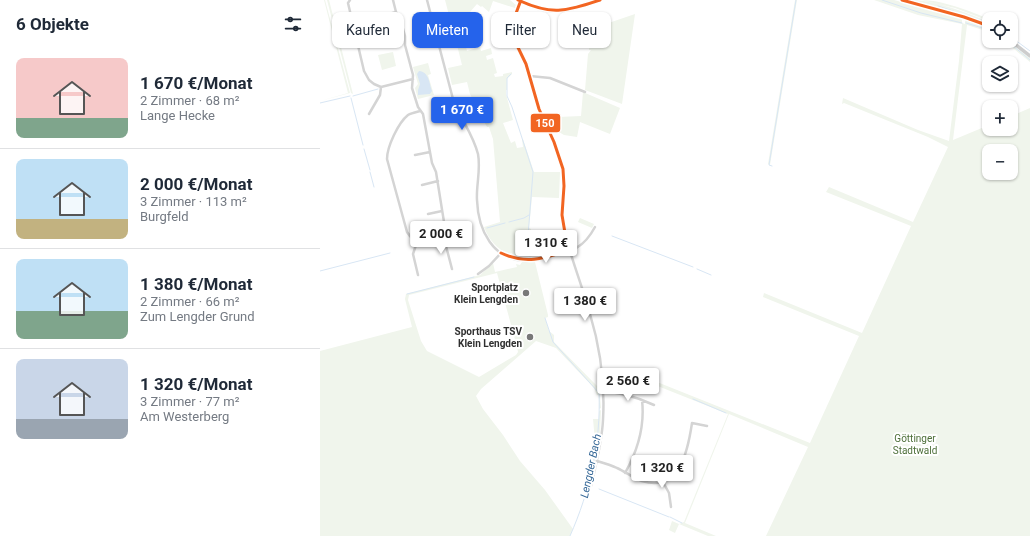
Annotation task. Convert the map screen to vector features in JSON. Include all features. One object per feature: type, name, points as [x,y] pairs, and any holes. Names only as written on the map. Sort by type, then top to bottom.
[{"type":"main road","points":[[519,0],[537,9],[554,12],[573,9],[600,0]]},
{"type":"main road","points":[[902,0],[982,23]]},
{"type":"main road","points":[[1018,47],[1030,56]]},
{"type":"street","points":[[350,0],[348,3],[350,12]]},
{"type":"street","points":[[393,0],[396,12]]},
{"type":"street","points":[[427,0],[455,104],[471,134],[476,150],[479,169],[477,203],[482,228],[488,241],[501,253],[511,258],[529,261],[570,250],[584,243],[595,227]]},
{"type":"street","points":[[519,0],[511,33],[526,64],[541,117],[554,142],[563,169],[564,186],[562,215],[565,233],[594,330],[603,392],[603,422],[597,461],[591,486]]},
{"type":"street","points":[[404,32],[405,45],[413,75],[412,88],[418,107],[422,114],[438,181],[444,226],[439,237],[427,243],[417,242],[407,232],[387,159],[388,148],[400,125],[407,116],[420,111]]},
{"type":"street","points":[[359,48],[366,76],[372,82],[382,86],[413,79]]},
{"type":"street","points":[[530,76],[550,78],[585,92]]},
{"type":"street","points":[[369,114],[380,95],[382,86]]},
{"type":"street","points":[[415,155],[430,152]]},
{"type":"street","points":[[422,185],[438,181]]},
{"type":"street","points":[[428,214],[442,212]]},
{"type":"street","points":[[439,237],[446,246],[452,268]]},
{"type":"street","points":[[417,242],[413,254],[418,275]]},
{"type":"street","points":[[478,274],[489,266],[501,253]]},
{"type":"street","points":[[603,392],[623,393],[654,405]]},
{"type":"street","points":[[625,473],[640,438],[643,418],[642,400]]},
{"type":"street","points":[[597,461],[612,466],[643,482],[663,482],[679,470],[687,450],[692,423],[707,426]]},
{"type":"street","points":[[663,482],[669,493],[671,507]]},
{"type":"green space","points":[[324,0],[332,26],[332,31]]},
{"type":"green space","points":[[327,0],[329,0],[332,19]]},
{"type":"green space","points":[[445,0],[510,0],[516,5],[515,8],[493,1],[489,12],[477,4],[470,12],[448,12]]},
{"type":"green space","points":[[795,0],[797,0],[770,165],[768,164]]},
{"type":"green space","name":"Göttinger Stadtwald","points":[[874,0],[894,0],[962,18],[962,23],[965,24],[965,21],[967,20],[982,25],[982,30],[967,25],[953,140],[982,128],[982,136],[1018,136],[1018,113],[1030,108],[1030,536],[766,536],[808,447],[729,414],[685,523],[716,536],[708,536],[679,524],[684,522],[728,414],[625,373],[627,370],[810,443],[859,336],[763,297],[764,293],[862,333],[911,226],[826,192],[829,187],[913,222],[948,147],[928,137],[844,103],[842,104],[843,98],[918,130],[949,141],[962,24],[918,15]]},
{"type":"green space","points":[[914,0],[952,8],[982,19],[982,21],[970,17],[915,3]]},
{"type":"green space","points":[[921,0],[929,0],[956,6],[982,16],[982,18],[955,8]]},
{"type":"green space","points":[[635,14],[622,104],[585,90],[588,54],[591,50],[589,50],[589,48],[611,48],[611,22]]},
{"type":"green space","points":[[336,48],[338,48],[350,93],[320,101],[348,93]]},
{"type":"green space","points":[[339,48],[341,48],[353,94],[351,93]]},
{"type":"green space","points":[[458,48],[466,48],[467,51],[480,48],[481,51],[491,48],[492,54],[486,56],[487,60],[493,58],[497,73],[494,74],[495,77],[503,76],[503,74],[512,72],[507,79],[506,94],[513,120],[503,123],[511,143],[515,141],[517,148],[523,147],[523,139],[534,172],[560,172],[559,198],[532,197],[529,228],[531,229],[530,243],[532,258],[520,258],[501,250],[488,236],[484,227],[500,222],[493,139],[489,127],[487,127],[470,94],[467,82],[452,85],[448,68],[462,65]]},
{"type":"green space","points":[[1013,48],[1017,48],[1030,58],[1030,62]]},
{"type":"green space","points":[[393,52],[396,66],[382,70],[378,55]]},
{"type":"green space","points":[[428,63],[431,74],[428,75],[434,95],[418,99],[415,88],[418,84],[413,67]]},
{"type":"green space","points":[[583,92],[620,108],[610,134],[580,122],[577,137],[564,135],[559,132],[558,117],[581,116]]},
{"type":"green space","points":[[580,218],[594,224],[592,228],[578,222]]},
{"type":"green space","points":[[463,221],[468,243],[455,246],[450,226],[452,226],[451,224]]},
{"type":"green space","points":[[522,262],[535,262],[548,315],[548,317],[545,318],[549,331],[554,335],[554,342],[597,386],[599,385],[601,408],[599,409],[599,395],[597,395],[594,388],[556,348],[536,341],[481,389],[476,396],[483,409],[503,435],[520,461],[545,490],[573,529],[570,536],[320,536],[320,351],[412,327],[405,299],[406,294],[480,275],[493,263],[495,272],[517,267],[516,264],[520,265]],"holes":[[[497,273],[518,352],[516,355],[479,377],[427,351],[421,341],[408,300],[409,295]]]},
{"type":"green space","points":[[601,410],[600,435],[590,485],[588,483],[595,441],[593,419],[599,419],[599,411]]},
{"type":"green space","points":[[672,521],[679,524],[675,533],[669,530]]},
{"type":"water","points":[[419,71],[427,75],[432,91],[430,94],[418,95],[420,84],[417,74]]},
{"type":"water","points":[[455,226],[462,227],[464,241],[459,243],[455,239],[452,229]]},
{"type":"waterway","points":[[772,166],[769,165],[796,0]]},
{"type":"waterway","points":[[882,0],[921,13],[962,23]]},
{"type":"waterway","points":[[938,6],[982,21]]},
{"type":"waterway","points":[[966,23],[982,28]]},
{"type":"waterway","points":[[1018,42],[1030,51]]},
{"type":"waterway","points":[[1015,48],[1030,60]]},
{"type":"waterway","name":"Lengder Bach","points":[[511,74],[507,78],[507,96],[533,172],[528,236],[530,257]]},
{"type":"waterway","points":[[353,96],[378,89]]},
{"type":"waterway","points":[[320,103],[350,96]]},
{"type":"waterway","points":[[351,98],[363,145]]},
{"type":"waterway","points":[[364,149],[370,170]]},
{"type":"waterway","points":[[370,172],[374,187]]},
{"type":"waterway","points":[[509,222],[529,215]]},
{"type":"waterway","points":[[487,228],[505,223]]},
{"type":"waterway","points":[[612,236],[693,267]]},
{"type":"waterway","points":[[320,271],[390,253]]},
{"type":"waterway","points":[[697,269],[711,275]]},
{"type":"waterway","points":[[407,294],[474,277]]},
{"type":"waterway","name":"Lengder Bach","points":[[545,318],[553,342],[599,393],[598,430],[593,466],[583,502],[570,536]]},
{"type":"waterway","points":[[630,374],[655,384]]},
{"type":"waterway","points":[[693,399],[726,413]]},
{"type":"waterway","points":[[599,489],[669,517]]},
{"type":"waterway","points":[[670,517],[682,523]]},
{"type":"transit line","name":"150","points":[[518,0],[550,10],[568,9],[600,0]]},
{"type":"transit line","name":"150","points":[[521,0],[512,24],[511,33],[526,64],[539,109],[554,142],[563,169],[564,186],[562,215],[570,250]]},
{"type":"transit line","name":"150","points":[[902,0],[982,23]]},
{"type":"transit line","name":"150","points":[[501,253],[519,259],[536,259],[570,250]]},
{"type":"place","name":"Sportplatz Klein Lengden","points":[[526,293]]},
{"type":"place","name":"Sporthaus TSV Klein Lengden","points":[[530,337]]}]
